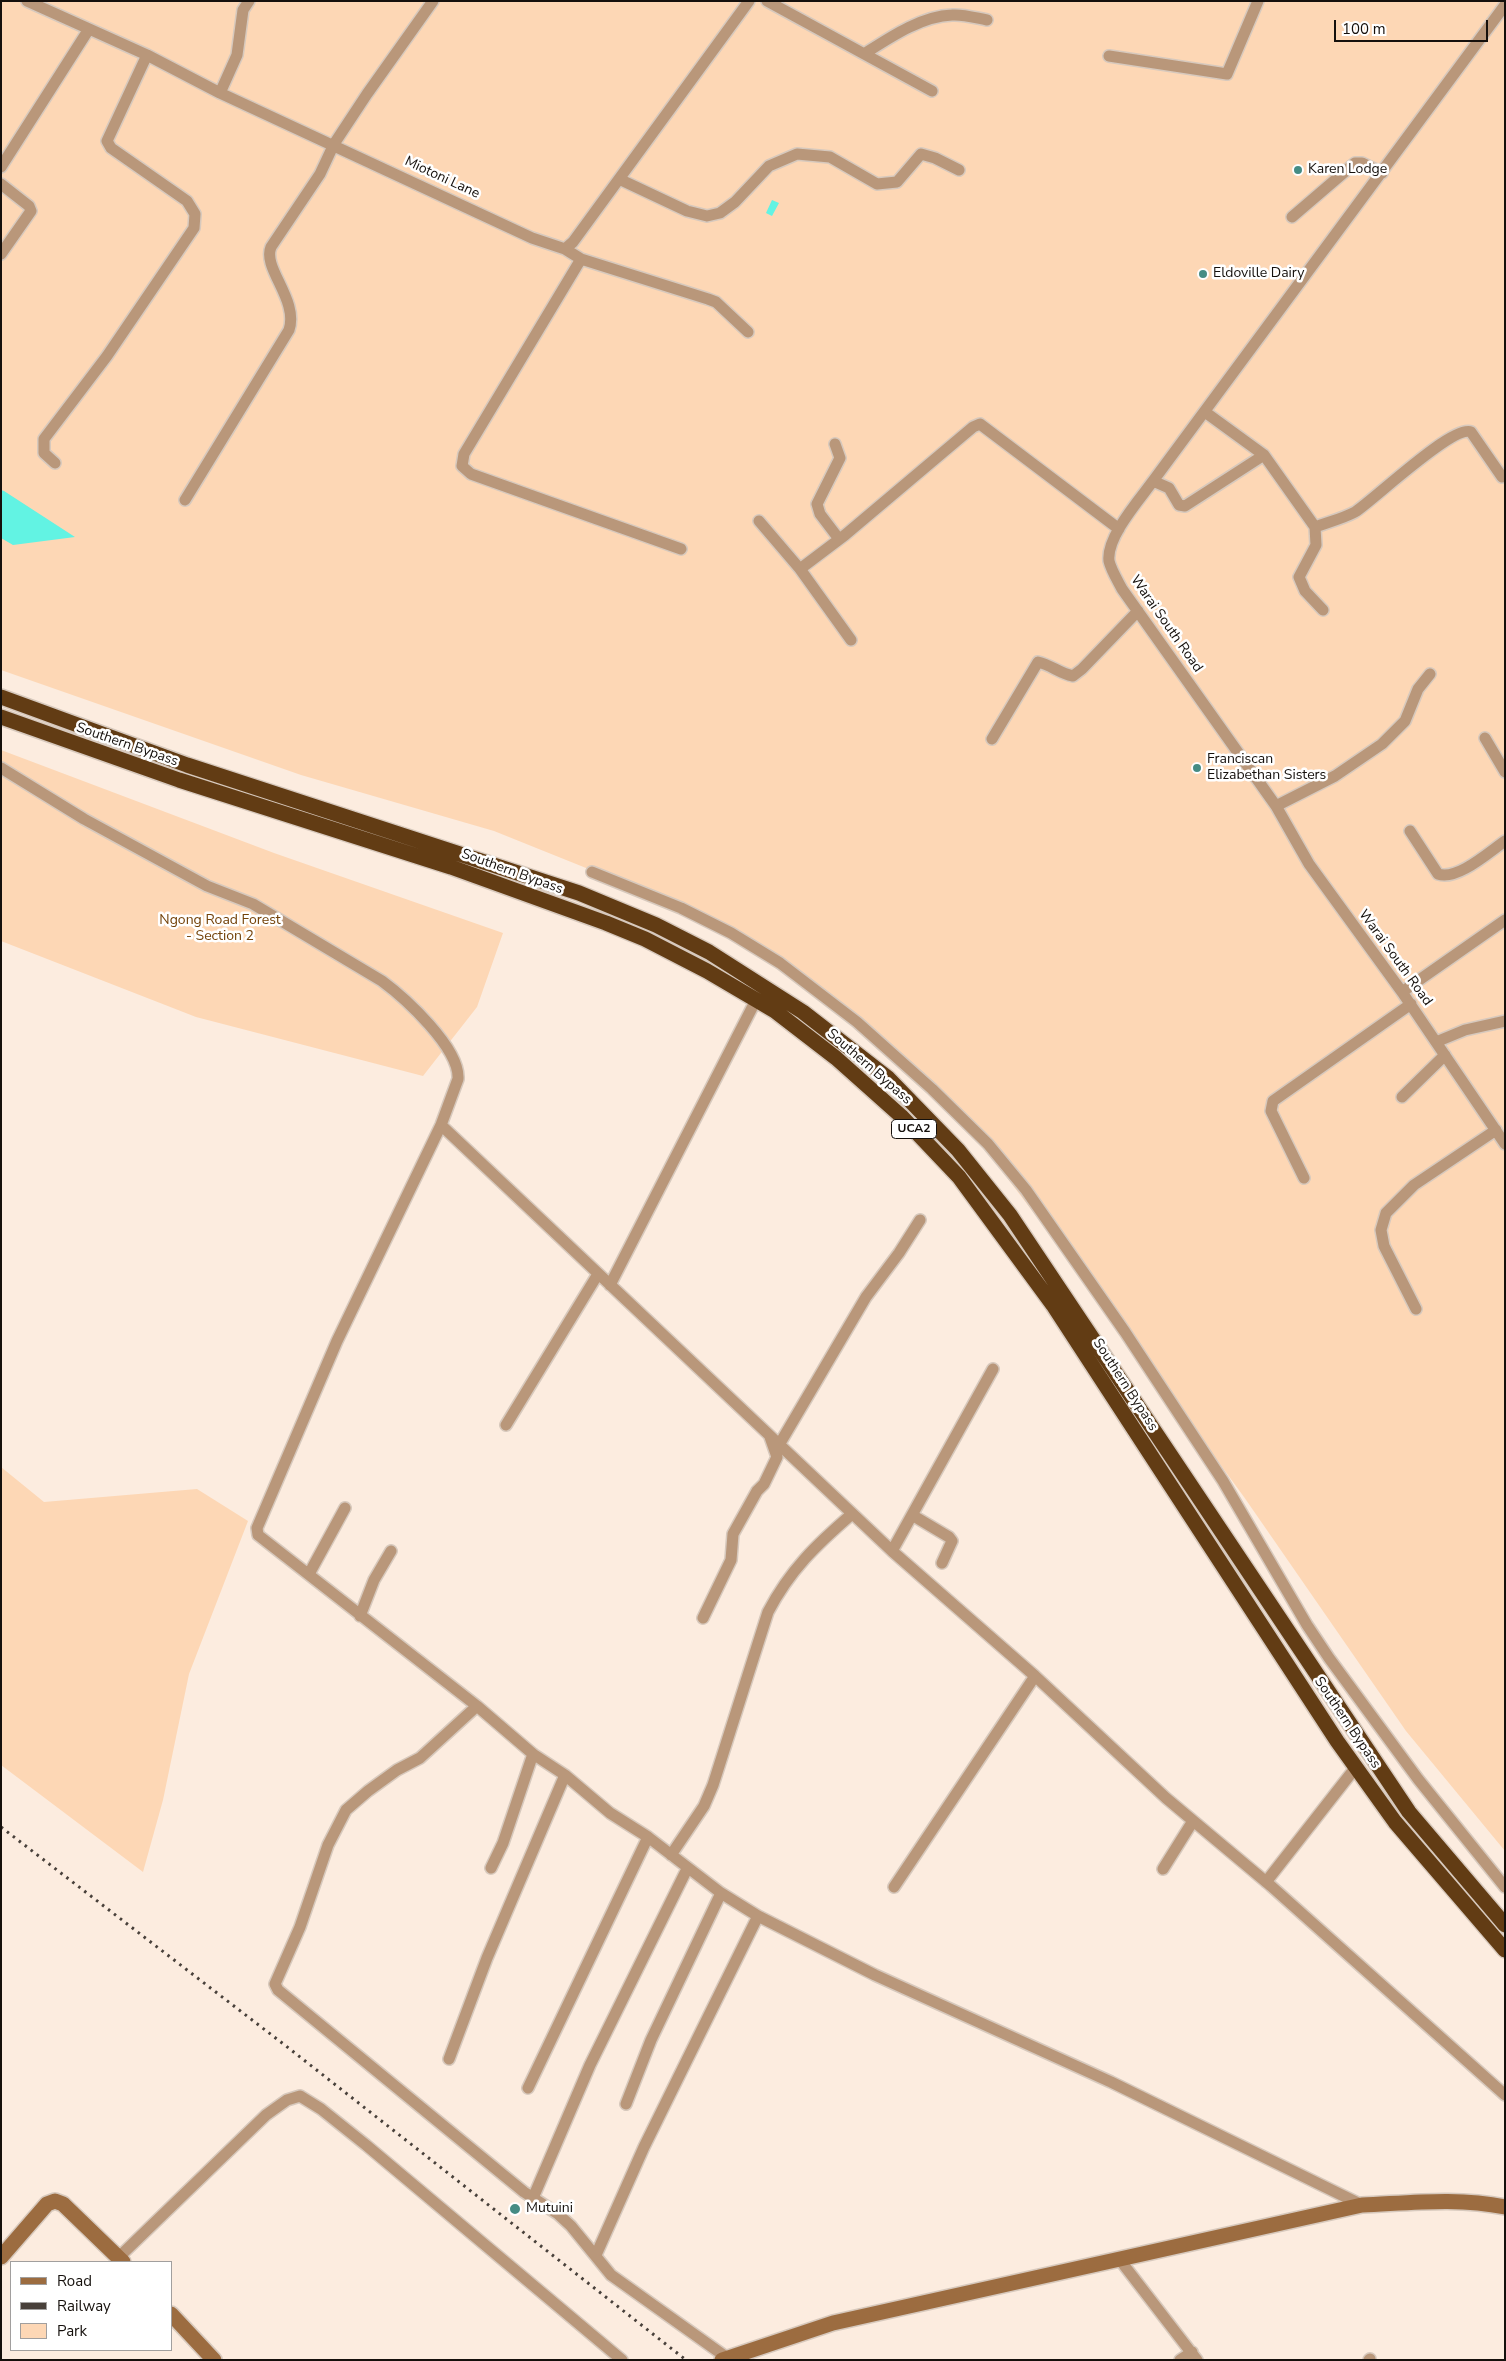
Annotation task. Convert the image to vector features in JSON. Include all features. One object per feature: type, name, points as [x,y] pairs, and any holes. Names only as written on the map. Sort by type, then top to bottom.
[{"type":"highway","name":"Southern Bypass","points":[[1,697],[186,765],[455,851],[612,905],[709,952],[803,1012],[888,1078],[958,1150],[1010,1215],[1409,1812],[1505,1925]]},
{"type":"highway","name":"Southern Bypass","points":[[1,718],[179,780],[450,867],[606,923],[645,939],[707,971],[775,1011],[836,1058],[901,1116],[960,1177],[1053,1305],[1356,1767],[1395,1822],[1505,1950]]},
{"type":"main road","points":[[1,2257],[47,2204],[56,2201],[63,2204],[120,2260]]},
{"type":"main road","points":[[724,2359],[833,2323],[1362,2205],[1441,2201],[1483,2202],[1505,2207]]},
{"type":"main road","points":[[172,2315],[214,2360]]},
{"type":"street","name":"Miotoni Lane","points":[[27,1],[532,238],[565,249],[581,258],[708,298],[716,302],[748,332]]},
{"type":"street","points":[[220,93],[237,55],[243,10],[249,1]]},
{"type":"street","points":[[185,500],[290,330],[292,323],[291,309],[270,259],[270,251],[320,174],[334,144],[434,1]]},
{"type":"street","points":[[565,249],[573,242],[749,1]]},
{"type":"street","points":[[767,1],[932,92]]},
{"type":"street","points":[[1110,56],[1227,74],[1258,1]]},
{"type":"street","points":[[1498,1],[1505,5]]},
{"type":"street","name":"Warai South Road","points":[[1505,5],[1382,174],[1153,480],[1119,529],[1110,551],[1109,562],[1122,589],[1276,806],[1309,864],[1411,1004],[1505,1144]]},
{"type":"street","points":[[864,54],[892,36],[930,20],[952,15],[987,20]]},
{"type":"street","points":[[1,166],[88,29]]},
{"type":"street","points":[[55,463],[44,453],[44,439],[107,356],[194,228],[195,214],[187,201],[111,148],[106,141],[147,56]]},
{"type":"street","points":[[619,179],[687,211],[707,216],[720,213],[735,202],[769,166],[797,154],[830,157],[878,184],[897,182],[921,154],[935,158],[959,170]]},
{"type":"street","points":[[1292,217],[1355,163],[1362,164],[1382,174]]},
{"type":"street","points":[[1,184],[29,206],[31,211],[1,254]]},
{"type":"street","points":[[581,258],[464,454],[462,466],[471,474],[681,549]]},
{"type":"street","points":[[1205,412],[1264,455],[1315,527],[1316,545],[1299,577],[1305,592],[1323,610]]},
{"type":"street","points":[[800,569],[839,539],[973,427],[980,424],[1119,529]]},
{"type":"street","points":[[1315,527],[1353,512],[1380,494],[1440,444],[1464,431],[1471,432],[1502,477]]},
{"type":"street","points":[[835,444],[840,458],[817,504],[820,514],[839,539]]},
{"type":"street","points":[[1153,480],[1169,488],[1179,505],[1185,506],[1264,455]]},
{"type":"street","points":[[759,521],[800,569],[852,640]]},
{"type":"street","points":[[992,738],[1038,662],[1050,665],[1059,672],[1073,676],[1138,611]]},
{"type":"street","points":[[1276,806],[1335,776],[1382,744],[1404,721],[1418,689],[1430,674]]},
{"type":"street","points":[[1485,738],[1505,772]]},
{"type":"street","points":[[1,768],[84,819],[207,886],[254,904],[391,987],[439,1036],[458,1071],[458,1079],[441,1125],[337,1341],[256,1528],[261,1538],[477,1706],[533,1754],[565,1775],[610,1814],[648,1837],[687,1869],[758,1916],[876,1975],[1111,2082],[1362,2205]]},
{"type":"street","points":[[1410,831],[1438,874],[1444,876],[1454,874],[1505,841]]},
{"type":"street","points":[[592,872],[681,908],[732,933],[780,963],[858,1022],[932,1089],[988,1144],[1031,1197],[1125,1332],[1222,1481],[1307,1625],[1329,1658],[1412,1772],[1505,1887]]},
{"type":"street","points":[[1402,992],[1505,920]]},
{"type":"street","points":[[610,1285],[756,1000]]},
{"type":"street","points":[[1304,1178],[1271,1112],[1273,1101],[1411,1004]]},
{"type":"street","points":[[1436,1042],[1464,1030],[1505,1021]]},
{"type":"street","points":[[1402,1097],[1445,1055]]},
{"type":"street","points":[[441,1125],[852,1514],[1035,1676],[1166,1798],[1266,1882],[1505,2095]]},
{"type":"street","points":[[1416,1309],[1384,1246],[1381,1230],[1386,1213],[1414,1185],[1496,1130]]},
{"type":"street","points":[[779,1445],[866,1297],[899,1253],[920,1220]]},
{"type":"street","points":[[506,1425],[598,1274]]},
{"type":"street","points":[[892,1550],[993,1369]]},
{"type":"street","points":[[703,1618],[731,1560],[733,1534],[757,1491],[764,1484],[777,1456],[770,1436]]},
{"type":"street","points":[[309,1574],[344,1508]]},
{"type":"street","points":[[671,1855],[704,1806],[713,1785],[768,1612],[794,1569],[815,1546],[852,1514]]},
{"type":"street","points":[[912,1515],[949,1537],[952,1541],[942,1563]]},
{"type":"street","points":[[360,1616],[374,1580],[391,1551]]},
{"type":"street","points":[[894,1887],[1035,1676]]},
{"type":"street","points":[[477,1706],[420,1758],[397,1770],[346,1810],[328,1845],[300,1927],[275,1984],[278,1990],[533,2198],[564,2220],[596,2255],[611,2275],[724,2359]]},
{"type":"street","points":[[491,1868],[503,1843],[533,1754]]},
{"type":"street","points":[[1266,1882],[1356,1767]]},
{"type":"street","points":[[449,2059],[487,1958],[565,1775]]},
{"type":"street","points":[[1162,1869],[1193,1821]]},
{"type":"street","points":[[528,2088],[648,1837]]},
{"type":"street","points":[[533,2198],[590,2065],[687,1869]]},
{"type":"street","points":[[626,2104],[651,2040],[721,1893]]},
{"type":"street","points":[[596,2255],[644,2147],[758,1916]]},
{"type":"street","points":[[120,2260],[266,2115],[287,2100],[300,2096],[321,2109],[366,2145],[622,2360]]},
{"type":"street","points":[[1120,2260],[1194,2356],[1180,2360]]},
{"type":"green space","points":[[1,1],[1505,1],[1505,1851],[1406,1731],[1244,1497],[1097,1296],[957,1112],[862,1019],[750,943],[596,872],[494,831],[301,775],[1,670]]},
{"type":"green space","name":"Ngong Road Forest - Section 2","points":[[1,750],[274,853],[503,933],[477,1007],[423,1076],[196,1017],[1,941]]},
{"type":"green space","points":[[1,1467],[44,1502],[197,1489],[248,1521],[189,1674],[163,1800],[143,1872],[1,1765]]},
{"type":"water","points":[[772,200],[779,203],[772,216],[766,213]]},
{"type":"water","points":[[1,490],[75,537],[13,545],[1,538]]},
{"type":"railway","points":[[1,1827],[286,2046],[686,2360]]},
{"type":"place","name":"Karen Lodge","points":[[1298,170]]},
{"type":"place","name":"Eldoville Dairy","points":[[1203,274]]},
{"type":"place","name":"Franciscan Elizabethan Sisters","points":[[1197,768]]},
{"type":"place","name":"Mutuini","points":[[515,2209]]}]
